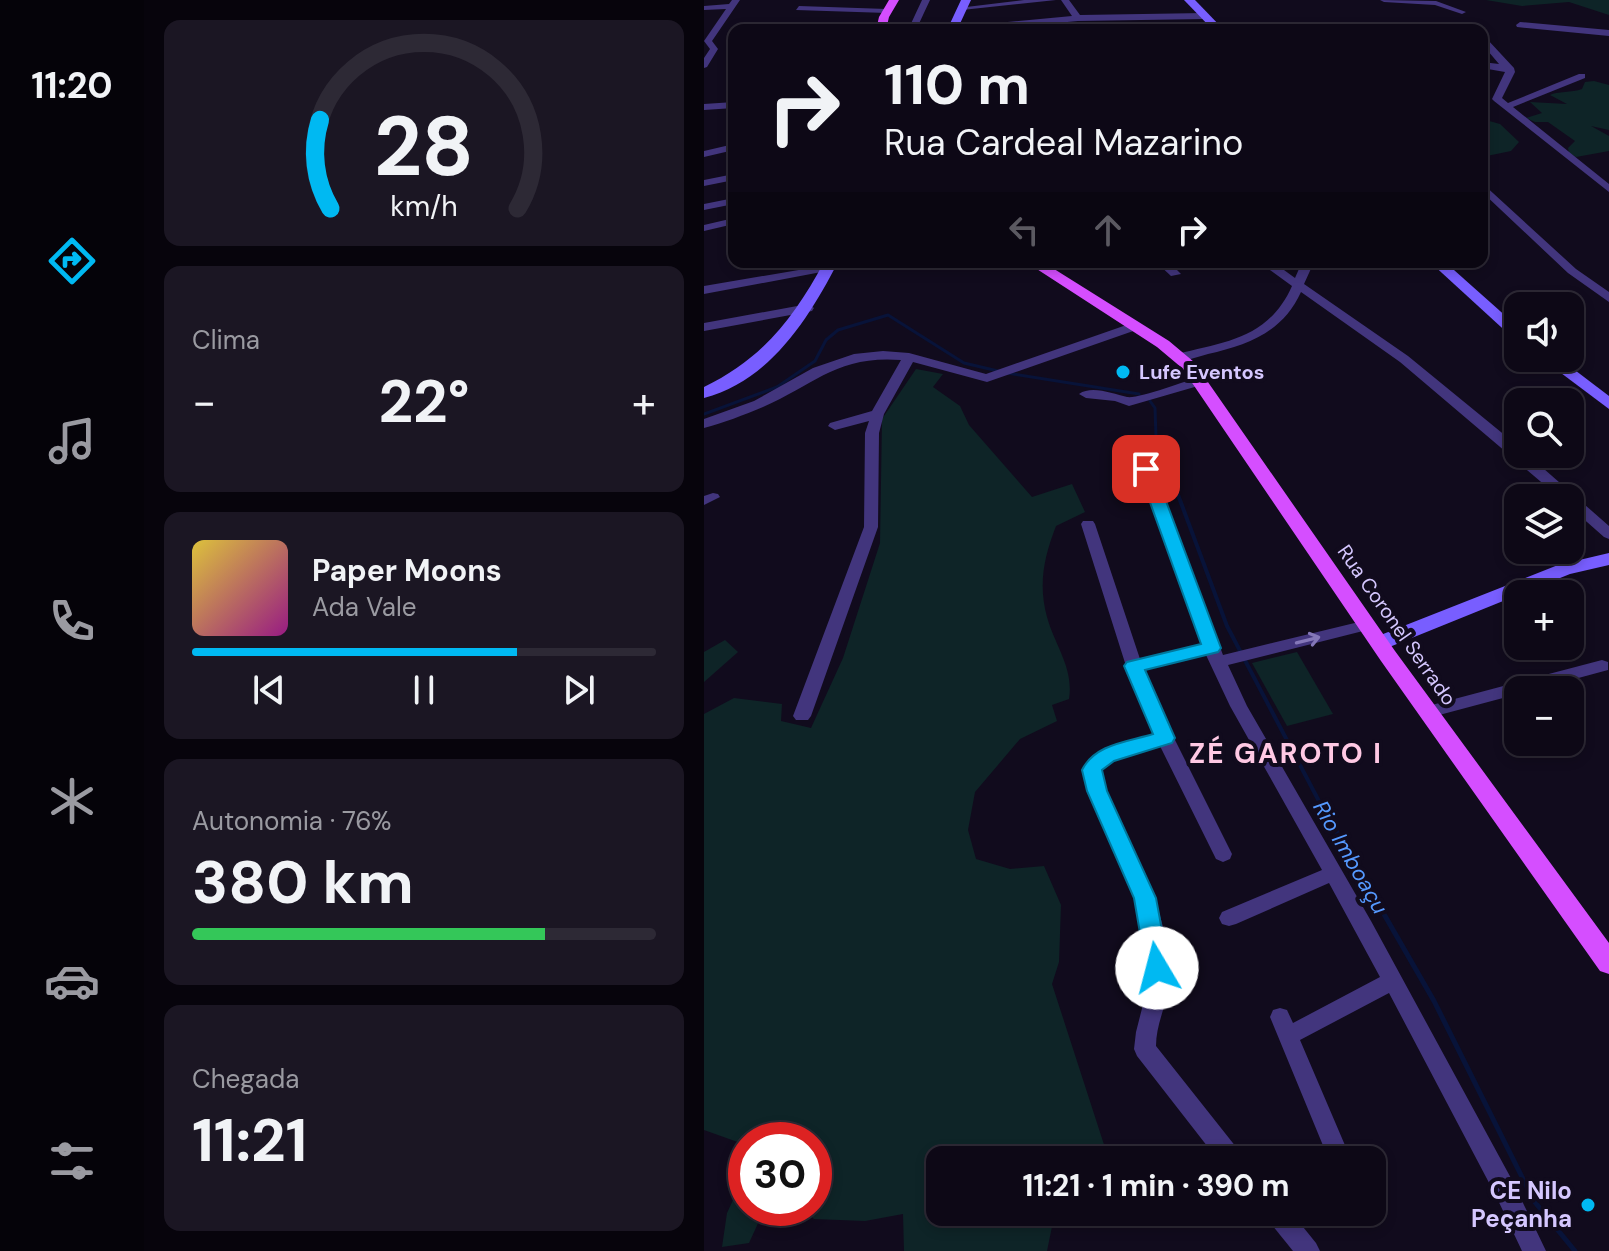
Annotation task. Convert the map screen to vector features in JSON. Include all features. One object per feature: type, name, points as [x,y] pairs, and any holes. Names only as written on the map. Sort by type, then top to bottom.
[{"type":"main road","points":[[883,24],[894,0]]},
{"type":"main road","points":[[1189,0],[1213,24]]},
{"type":"main road","points":[[956,24],[964,4]]},
{"type":"main road","points":[[704,393],[763,360],[785,339],[808,308],[828,268]]},
{"type":"main road","name":"Rua Coronel Serrado","points":[[1043,268],[1181,357],[1428,712],[1609,963]]},
{"type":"main road","points":[[1443,268],[1504,323]]},
{"type":"main road","points":[[1567,372],[1609,404]]},
{"type":"main road","points":[[1380,643],[1565,569],[1609,559]]},
{"type":"street","points":[[915,24],[926,0]]},
{"type":"street","points":[[964,4],[1052,0]]},
{"type":"street","points":[[1065,0],[1078,18]]},
{"type":"street","points":[[1384,0],[1436,3],[1462,12]]},
{"type":"street","points":[[704,8],[734,3]]},
{"type":"street","points":[[707,39],[734,3]]},
{"type":"street","points":[[799,11],[886,14]]},
{"type":"street","points":[[1174,24],[1175,16]]},
{"type":"street","points":[[1016,24],[1093,17],[1205,16]]},
{"type":"street","points":[[1093,17],[1096,24]]},
{"type":"street","points":[[1520,25],[1609,33]]},
{"type":"street","points":[[707,39],[723,35]]},
{"type":"street","points":[[704,65],[714,49],[707,39]]},
{"type":"street","points":[[1488,45],[1509,68],[1507,84],[1491,96],[1508,106],[1609,189]]},
{"type":"street","points":[[1488,66],[1509,68]]},
{"type":"street","points":[[1508,106],[1582,76]]},
{"type":"street","points":[[704,107],[728,105]]},
{"type":"street","points":[[704,154],[728,148]]},
{"type":"street","points":[[1595,176],[1609,172]]},
{"type":"street","points":[[704,183],[728,178]]},
{"type":"street","points":[[1488,192],[1572,271],[1609,298]]},
{"type":"street","points":[[704,207],[728,202]]},
{"type":"street","points":[[704,228],[728,222]]},
{"type":"street","points":[[704,290],[814,268]]},
{"type":"street","points":[[1168,268],[1175,274]]},
{"type":"street","points":[[1273,268],[1404,359],[1504,442]]},
{"type":"street","points":[[1181,357],[1246,339],[1265,330],[1286,308],[1305,268]]},
{"type":"street","points":[[704,327],[808,308]]},
{"type":"street","points":[[704,424],[759,404],[836,363],[869,356],[909,357],[992,377],[1135,326]]},
{"type":"street","points":[[802,716],[871,527],[870,442],[877,414],[909,357]]},
{"type":"street","points":[[1086,394],[1105,395],[1129,402],[1200,381]]},
{"type":"street","points":[[835,426],[877,414]]},
{"type":"street","points":[[1137,444],[1228,656],[1266,756],[1393,981],[1504,1188],[1534,1251]]},
{"type":"street","points":[[1535,468],[1553,484]]},
{"type":"street","points":[[1584,511],[1609,534]]},
{"type":"street","points":[[1088,524],[1134,666],[1165,738],[1223,854]]},
{"type":"street","points":[[1134,666],[1228,656],[1367,625]]},
{"type":"street","points":[[1428,712],[1602,666]]},
{"type":"street","points":[[1165,738],[1107,755],[1096,762],[1092,770],[1097,791],[1145,898],[1155,949],[1159,987],[1145,1025],[1145,1049],[1221,1146]]},
{"type":"street","points":[[1229,918],[1334,873]]},
{"type":"street","points":[[1334,1146],[1284,1026],[1393,981]]},
{"type":"street","points":[[1287,1226],[1308,1251]]},
{"type":"green space","points":[[1486,0],[1609,0],[1609,15],[1569,2],[1522,6]]},
{"type":"green space","points":[[1585,82],[1609,85],[1609,130],[1591,126],[1609,136],[1609,151],[1576,157],[1569,153],[1568,148],[1575,141],[1548,122],[1526,118],[1542,113],[1530,102],[1567,104],[1550,95],[1582,89]]},
{"type":"green space","points":[[1488,121],[1500,124],[1519,142],[1511,151],[1488,156]]},
{"type":"green space","points":[[916,369],[943,374],[933,387],[960,406],[969,425],[1032,497],[1072,484],[1085,512],[1056,526],[1044,571],[1044,605],[1069,677],[1069,699],[1052,705],[1057,721],[1020,739],[975,792],[968,830],[976,859],[1010,869],[1044,866],[1061,905],[1059,962],[1052,984],[1104,1146],[926,1146],[926,1226],[1052,1226],[1047,1251],[904,1251],[903,1214],[865,1221],[832,1220],[832,1122],[728,1122],[728,1139],[704,1130],[704,714],[734,698],[782,704],[781,721],[811,728],[843,658],[880,543],[882,419]]},
{"type":"green space","points":[[725,640],[738,652],[704,682],[704,652]]},
{"type":"green space","points":[[1297,652],[1333,714],[1287,726],[1252,663]]},
{"type":"green space","points":[[727,1213],[728,1226],[757,1226],[749,1243],[722,1247]]},
{"type":"waterway","points":[[704,414],[777,387],[815,361],[826,340],[838,330],[888,315],[964,363],[998,371]]},
{"type":"waterway","points":[[1007,373],[1139,394]]},
{"type":"waterway","name":"Rio Imboaçu","points":[[1150,401],[1155,408],[1156,437],[1166,462]]},
{"type":"waterway","name":"Rio Imboaçu","points":[[1165,460],[1227,626],[1321,805]]},
{"type":"waterway","name":"Rio Imboaçu","points":[[1320,803],[1434,1001],[1534,1201],[1575,1251]]},
{"type":"place","name":"Lufe Eventos","points":[[1123,372]]},
{"type":"place","name":"CE Nilo Peçanha","points":[[1588,1205]]},
{"type":"district","name":"ZÉ GAROTO I","points":[[1286,753]]},
{"type":"route","points":[[1146,469],[1211,648],[1134,666],[1165,738],[1107,755],[1096,762],[1092,770],[1097,791],[1145,898],[1157,968]]}]
